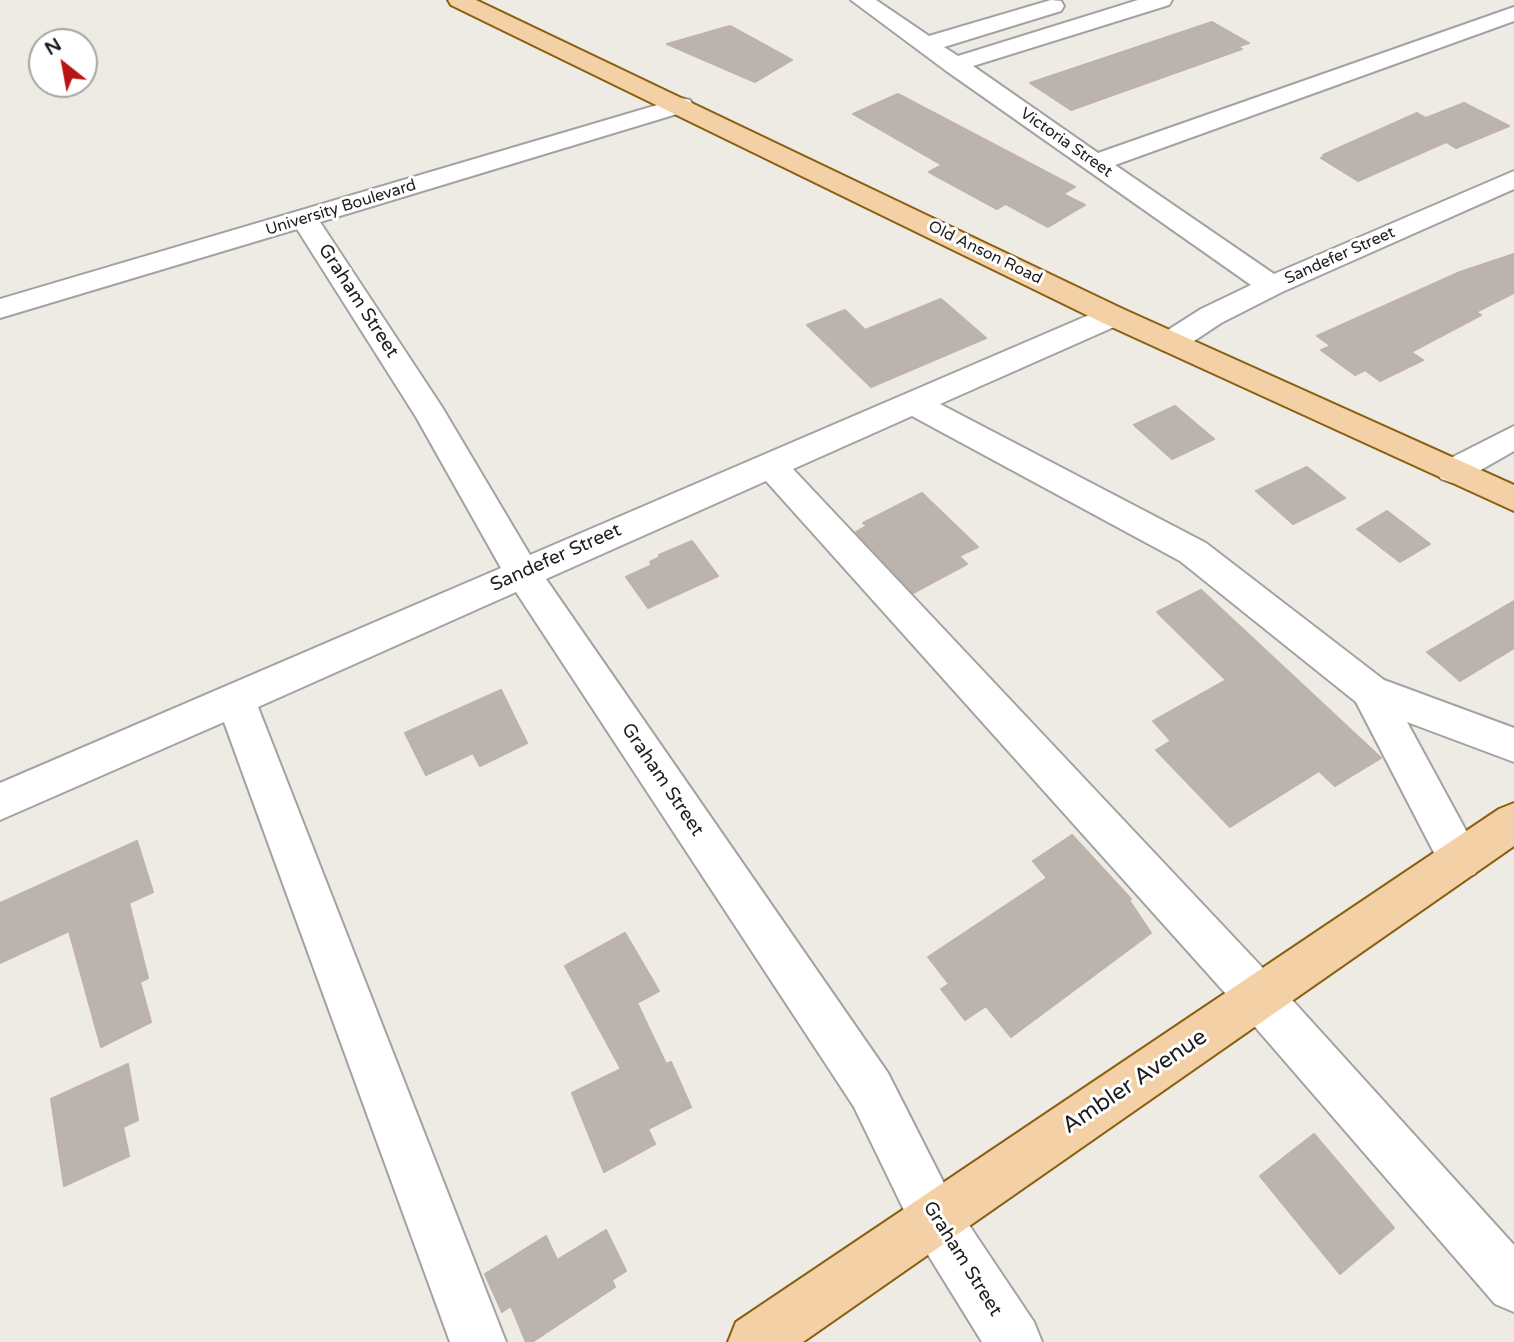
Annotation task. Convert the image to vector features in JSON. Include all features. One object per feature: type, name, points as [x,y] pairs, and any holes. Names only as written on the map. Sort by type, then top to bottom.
[{"type":"main road","name":"Old Anson Road","points":[[459,0],[1113,316],[1514,499]]},
{"type":"main road","name":"Ambler Avenue","points":[[757,1342],[1514,822]]},
{"type":"street","name":"Victoria Street","points":[[862,0],[1272,286]]},
{"type":"street","points":[[925,45],[1072,0]]},
{"type":"street","points":[[953,65],[1161,0]]},
{"type":"street","points":[[1095,163],[1514,14]]},
{"type":"street","name":"University Boulevard","points":[[0,309],[681,105]]},
{"type":"street","name":"Sandefer Street","points":[[1171,342],[1211,316],[1272,286],[1514,179]]},
{"type":"street","name":"Graham Street","points":[[305,219],[431,415],[522,572],[870,1090],[935,1219],[1014,1342]]},
{"type":"street","name":"Sandefer Street","points":[[0,802],[1113,316]]},
{"type":"street","points":[[913,403],[1193,552],[1370,691],[1514,745]]},
{"type":"street","points":[[1453,471],[1514,437]]},
{"type":"street","points":[[770,464],[1259,997],[1514,1286]]},
{"type":"street","points":[[1370,691],[1460,860]]},
{"type":"street","points":[[234,699],[478,1342]]},
{"type":"building","points":[[1212,22],[1249,43],[1237,47],[1242,49],[1071,110],[1030,83]]},
{"type":"building","points":[[730,26],[792,60],[755,82],[667,44]]},
{"type":"building","points":[[898,94],[1075,187],[1063,194],[1085,205],[1048,227],[1006,204],[997,209],[929,172],[942,165],[853,114]]},
{"type":"building","points":[[1464,103],[1509,126],[1456,148],[1446,142],[1358,181],[1321,158],[1417,113],[1426,118]]},
{"type":"building","points":[[1514,254],[1514,293],[1476,312],[1481,315],[1411,352],[1423,360],[1380,381],[1365,370],[1355,375],[1321,350],[1331,346],[1317,336],[1460,272]]},
{"type":"building","points":[[941,299],[986,338],[871,387],[807,325],[845,310],[865,330]]},
{"type":"building","points":[[1175,406],[1214,439],[1172,459],[1134,425]]},
{"type":"building","points":[[1307,467],[1345,498],[1293,524],[1256,491]]},
{"type":"building","points":[[922,493],[978,547],[959,556],[967,564],[913,593],[856,532],[867,526],[863,523]]},
{"type":"building","points":[[1387,511],[1430,544],[1400,562],[1357,529]]},
{"type":"building","points":[[692,541],[718,576],[648,608],[626,577],[652,565],[650,562],[660,557],[659,555]]},
{"type":"building","points":[[1201,590],[1381,758],[1335,786],[1319,771],[1230,827],[1156,750],[1171,741],[1153,721],[1226,680],[1157,612]]},
{"type":"building","points":[[1514,601],[1514,648],[1460,681],[1427,652]]},
{"type":"building","points":[[501,690],[527,743],[480,766],[473,753],[426,775],[405,733]]},
{"type":"building","points":[[1072,835],[1131,899],[1129,900],[1151,933],[1011,1037],[986,1006],[965,1020],[941,989],[949,984],[928,957],[1047,878],[1033,861]]},
{"type":"building","points":[[137,841],[153,892],[129,903],[148,978],[140,982],[151,1022],[101,1047],[69,931],[0,963],[0,903]]},
{"type":"building","points":[[625,933],[659,991],[637,1003],[666,1064],[671,1062],[691,1107],[648,1129],[655,1144],[604,1172],[572,1093],[621,1069],[565,966]]},
{"type":"building","points":[[128,1064],[138,1120],[123,1127],[129,1156],[64,1186],[51,1099]]},
{"type":"building","points":[[1314,1134],[1394,1228],[1340,1274],[1260,1176]]},
{"type":"building","points":[[606,1230],[626,1271],[612,1280],[615,1287],[532,1342],[526,1342],[511,1306],[502,1312],[485,1274],[546,1236],[557,1260]]}]
